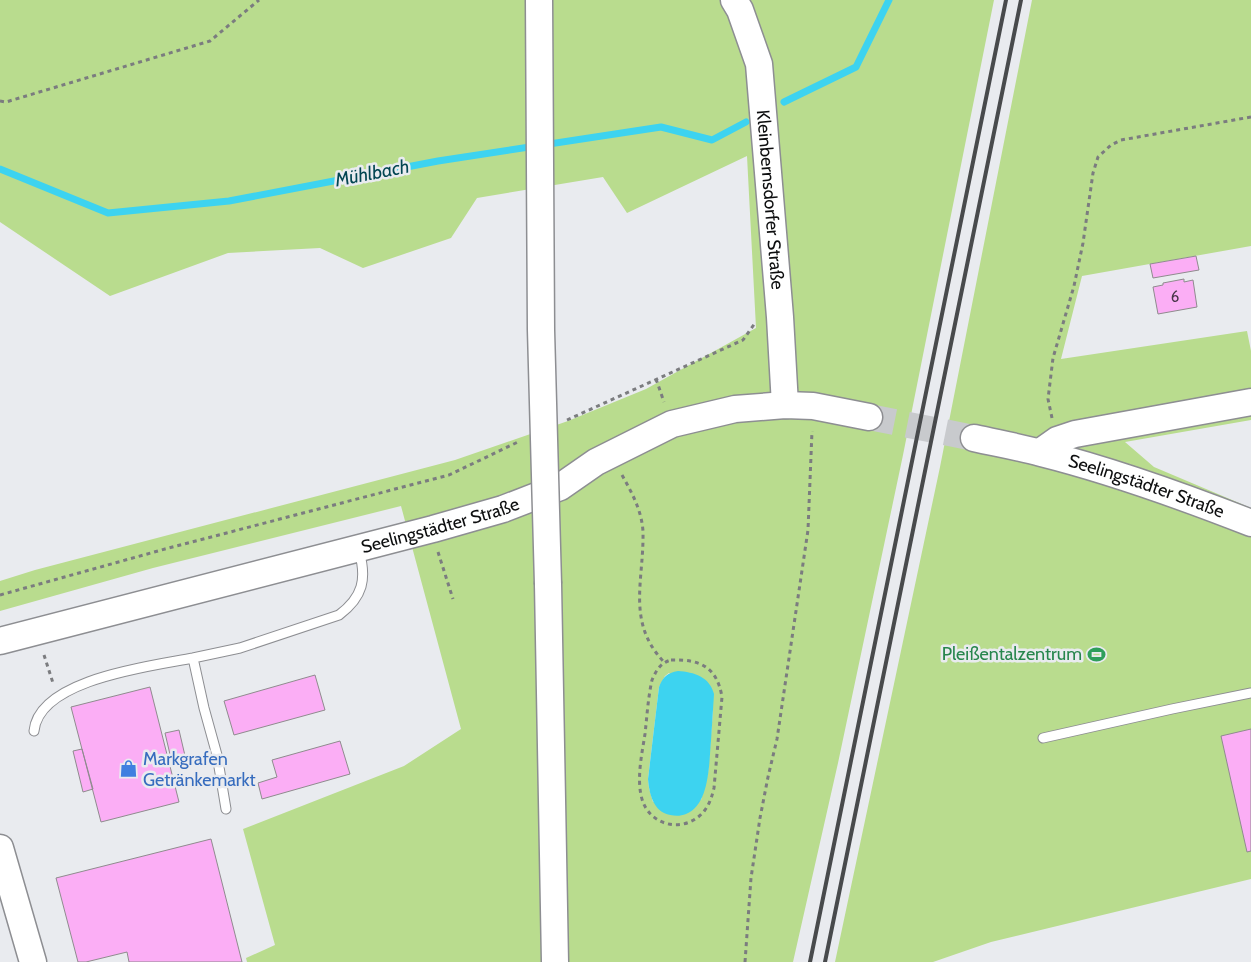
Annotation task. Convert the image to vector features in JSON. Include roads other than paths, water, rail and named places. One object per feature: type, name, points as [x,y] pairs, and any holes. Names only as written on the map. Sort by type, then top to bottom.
[{"type":"street","points":[[539,0],[541,330],[555,962]]},
{"type":"street","name":"Kleinbernsdorfer Straße","points":[[734,0],[740,10],[759,64],[780,317],[785,405]]},
{"type":"street","name":"Seelingstädter Straße","points":[[1048,446],[1075,434],[1251,402]]},
{"type":"street","name":"Seelingstädter Straße","points":[[0,641],[503,509],[560,487],[596,462],[672,424],[735,409],[785,405],[813,406],[869,417]]},
{"type":"street","name":"Seelingstädter Straße","points":[[974,438],[1048,446],[1102,470],[1183,496],[1251,523]]},
{"type":"street","points":[[0,848],[33,962]]},
{"type":"lane","points":[[34,730],[35,720],[44,707],[58,696],[87,682],[111,674],[240,648],[339,615],[350,607],[362,583],[363,563],[359,548]]},
{"type":"lane","points":[[193,658],[217,755],[226,809]]},
{"type":"lane","points":[[1043,738],[1251,693]]},
{"type":"water","points":[[678,671],[700,676],[709,683],[714,694],[707,782],[700,802],[694,809],[678,816],[664,813],[657,807],[650,793],[648,779],[659,687],[666,676]]},
{"type":"waterway","name":"Mühlbach","points":[[784,102],[856,67],[889,0]]},
{"type":"waterway","name":"Mühlbach","points":[[0,169],[108,213],[229,201],[438,161],[661,127],[712,140],[746,122]]},
{"type":"tunnel","points":[[869,417],[974,438]]},
{"type":"railway","points":[[810,962],[1006,0]]},
{"type":"railway","points":[[825,962],[1021,0]]},
{"type":"place","name":"Pleißentalzentrum","points":[[1096,654]]},
{"type":"place","name":"Markgrafen Getränkemarkt","points":[[129,769]]}]
